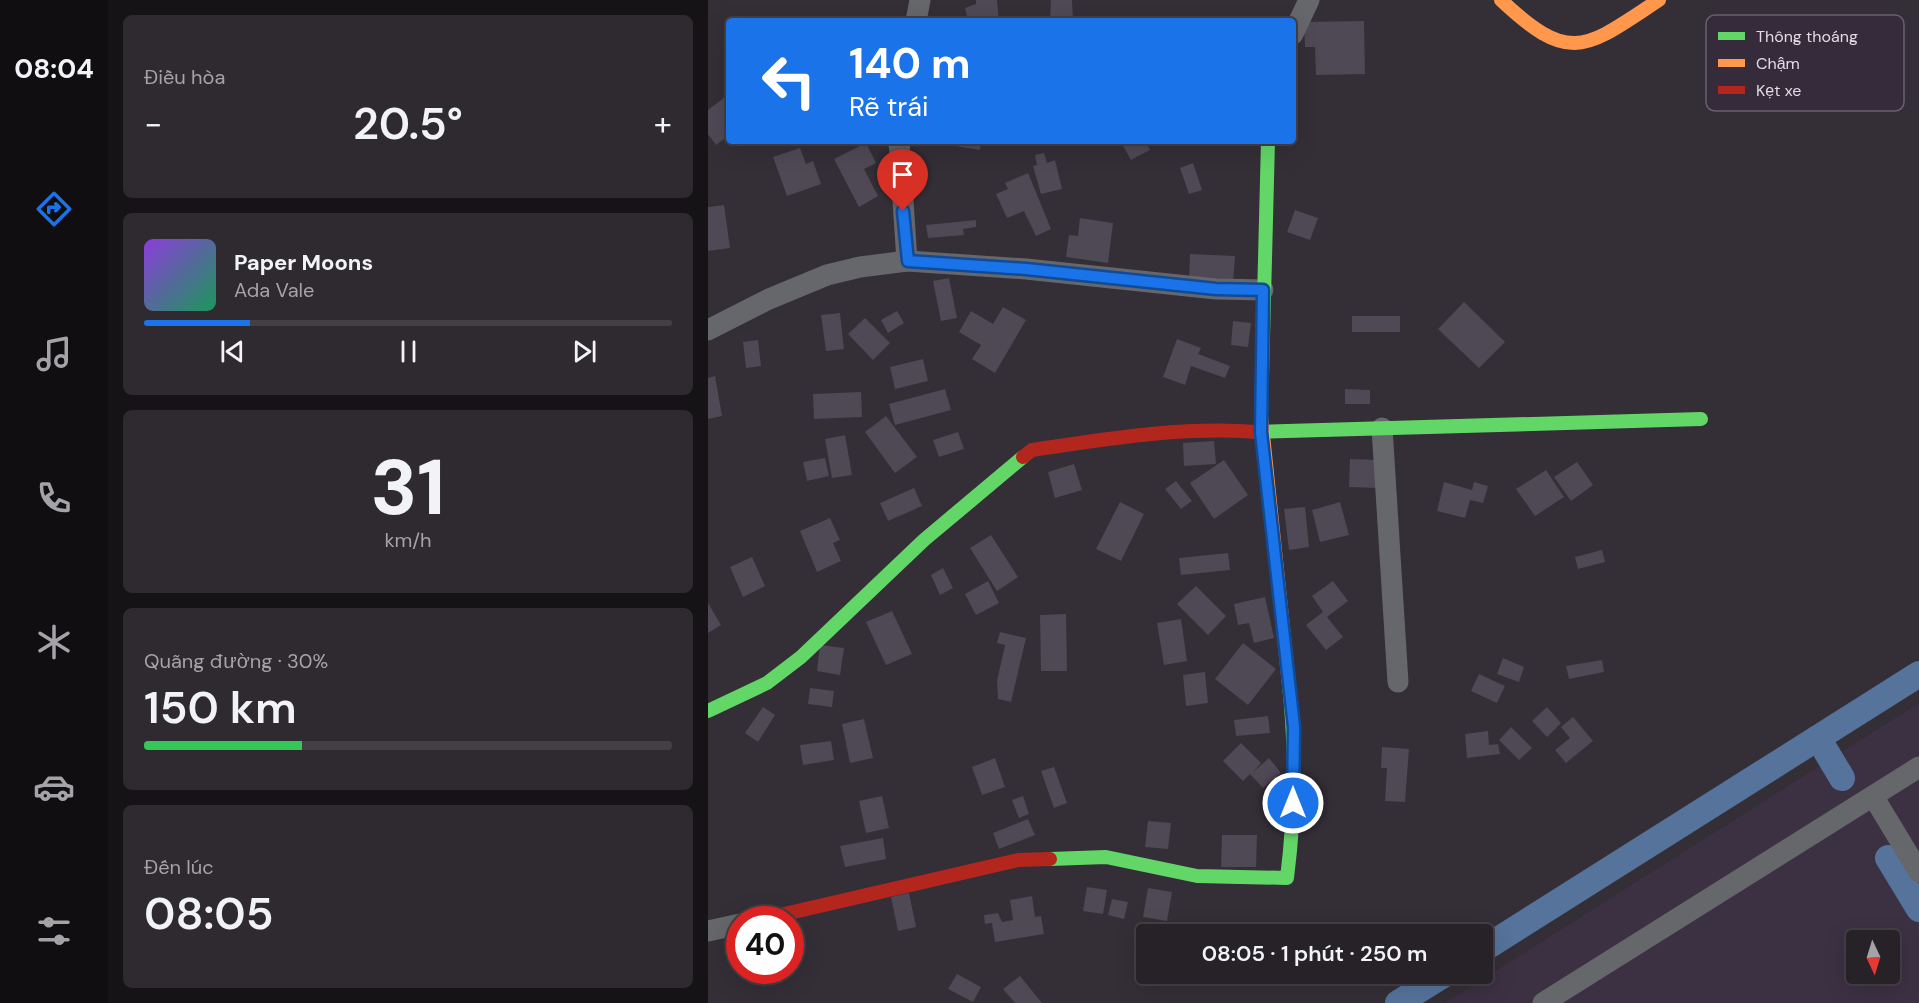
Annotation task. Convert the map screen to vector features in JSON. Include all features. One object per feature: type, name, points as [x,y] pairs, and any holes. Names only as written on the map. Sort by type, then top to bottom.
[{"type":"street","points":[[917,18],[920,0]]},
{"type":"street","points":[[1296,28],[1309,0]]},
{"type":"street","points":[[1501,0],[1529,26],[1567,45],[1593,41],[1659,0]]},
{"type":"street","points":[[898,144],[908,261]]},
{"type":"street","points":[[804,910],[1018,860],[1106,857],[1197,876],[1287,878],[1292,840],[1294,727],[1261,432],[1268,144]]},
{"type":"street","points":[[708,330],[769,299],[827,275],[860,267],[908,261],[1026,269],[1216,289],[1263,290]]},
{"type":"street","points":[[708,711],[767,683],[801,657],[924,540],[1032,450],[1130,436],[1223,429],[1261,432],[1701,419]]},
{"type":"street","points":[[1382,428],[1398,682]]},
{"type":"street","points":[[1543,1003],[1919,767]]},
{"type":"street","points":[[1873,796],[1919,872]]},
{"type":"street","points":[[708,931],[726,927]]},
{"type":"shaded area","points":[[1919,703],[1919,1003],[1445,1003],[1475,984],[1493,984],[1493,973]]},
{"type":"building","points":[[976,0],[997,0],[999,18],[967,18],[965,8],[976,4]]},
{"type":"building","points":[[1051,0],[1072,0],[1073,18],[1050,18]]},
{"type":"building","points":[[1364,21],[1365,74],[1316,75],[1315,47],[1305,47],[1304,22]]},
{"type":"building","points":[[726,96],[726,137],[716,145],[708,134],[708,110]]},
{"type":"building","points":[[866,144],[876,163],[864,169],[878,196],[859,207],[834,159]]},
{"type":"building","points":[[944,144],[981,144],[980,150]]},
{"type":"building","points":[[1122,144],[1147,144],[1150,150],[1131,160]]},
{"type":"building","points":[[800,148],[806,164],[813,161],[821,184],[787,196],[773,157]]},
{"type":"building","points":[[1044,153],[1047,163],[1055,160],[1062,189],[1041,194],[1033,166],[1037,165],[1035,155]]},
{"type":"building","points":[[1193,163],[1202,190],[1189,194],[1180,168]]},
{"type":"building","points":[[1028,173],[1051,229],[1036,236],[1024,211],[1007,218],[996,194],[1008,189],[1005,183]]},
{"type":"building","points":[[724,205],[730,248],[708,251],[708,207]]},
{"type":"building","points":[[1295,210],[1318,218],[1310,240],[1287,232]]},
{"type":"building","points":[[1080,218],[1113,223],[1108,263],[1066,257],[1069,235],[1078,236]]},
{"type":"building","points":[[976,220],[976,227],[963,229],[964,235],[928,238],[926,225]]},
{"type":"building","points":[[1190,254],[1235,256],[1233,283],[1189,281]]},
{"type":"building","points":[[949,278],[957,318],[941,321],[933,281]]},
{"type":"building","points":[[1464,302],[1505,342],[1479,368],[1438,329]]},
{"type":"building","points":[[1003,307],[1026,320],[995,373],[972,359],[981,345],[959,332],[971,311],[993,324]]},
{"type":"building","points":[[897,311],[904,323],[888,333],[881,320]]},
{"type":"building","points":[[840,313],[844,349],[826,351],[821,315]]},
{"type":"building","points":[[1352,316],[1400,316],[1400,332],[1352,332]]},
{"type":"building","points":[[865,318],[890,343],[873,360],[848,334]]},
{"type":"building","points":[[1233,321],[1251,323],[1248,347],[1231,345]]},
{"type":"building","points":[[1177,339],[1201,348],[1198,354],[1230,366],[1225,378],[1191,366],[1185,385],[1163,377]]},
{"type":"building","points":[[758,340],[761,366],[746,368],[743,342]]},
{"type":"building","points":[[923,359],[928,381],[895,389],[890,367]]},
{"type":"building","points":[[715,376],[722,416],[708,419],[708,378]]},
{"type":"building","points":[[945,389],[951,410],[895,425],[889,404]]},
{"type":"building","points":[[1345,389],[1370,390],[1370,404],[1345,404]]},
{"type":"building","points":[[861,392],[862,417],[814,419],[813,394]]},
{"type":"building","points":[[886,416],[917,457],[895,473],[865,432]]},
{"type":"building","points":[[958,432],[964,449],[939,457],[933,440]]},
{"type":"building","points":[[845,435],[852,475],[832,478],[825,439]]},
{"type":"building","points":[[1214,441],[1216,464],[1184,466],[1183,443]]},
{"type":"building","points":[[825,458],[829,476],[807,481],[803,462]]},
{"type":"building","points":[[1350,459],[1378,460],[1377,488],[1349,487]]},
{"type":"building","points":[[1224,460],[1248,495],[1214,519],[1190,483]]},
{"type":"building","points":[[1577,462],[1593,485],[1571,501],[1554,477]]},
{"type":"building","points":[[1074,464],[1082,490],[1055,498],[1048,472]]},
{"type":"building","points":[[1546,470],[1564,497],[1535,516],[1516,489]]},
{"type":"building","points":[[1176,481],[1192,501],[1181,509],[1165,489]]},
{"type":"building","points":[[1444,482],[1472,490],[1474,482],[1488,486],[1483,503],[1470,500],[1465,518],[1437,511]]},
{"type":"building","points":[[914,488],[922,506],[888,521],[880,503]]},
{"type":"building","points":[[1120,502],[1144,514],[1121,561],[1096,549]]},
{"type":"building","points":[[1340,502],[1349,535],[1320,542],[1312,510]]},
{"type":"building","points":[[1305,507],[1309,547],[1289,550],[1284,509]]},
{"type":"building","points":[[830,518],[840,540],[833,543],[841,561],[817,572],[800,531]]},
{"type":"building","points":[[991,535],[1018,577],[997,591],[970,548]]},
{"type":"building","points":[[1602,550],[1605,562],[1578,569],[1575,557]]},
{"type":"building","points":[[1228,553],[1230,570],[1181,575],[1179,558]]},
{"type":"building","points":[[752,557],[765,586],[743,597],[730,567]]},
{"type":"building","points":[[943,568],[953,588],[940,595],[931,575]]},
{"type":"building","points":[[988,581],[999,603],[976,615],[965,594]]},
{"type":"building","points":[[1333,581],[1348,601],[1327,617],[1343,637],[1326,650],[1306,625],[1323,612],[1312,596]]},
{"type":"building","points":[[1196,586],[1226,616],[1208,635],[1177,604]]},
{"type":"building","points":[[1265,597],[1274,638],[1254,643],[1249,623],[1238,625],[1234,604]]},
{"type":"building","points":[[708,603],[721,625],[708,633]]},
{"type":"building","points":[[892,611],[912,654],[886,665],[866,622]]},
{"type":"building","points":[[1066,614],[1067,671],[1041,671],[1040,615]]},
{"type":"building","points":[[1181,619],[1187,661],[1164,665],[1157,623]]},
{"type":"building","points":[[1000,632],[1026,638],[1011,702],[998,699],[997,681],[1005,645],[997,643]]},
{"type":"building","points":[[1243,643],[1276,669],[1248,705],[1215,679]]},
{"type":"building","points":[[820,645],[844,648],[840,675],[817,671]]},
{"type":"building","points":[[1503,658],[1524,667],[1519,682],[1497,674]]},
{"type":"building","points":[[1602,660],[1604,672],[1569,679],[1566,666]]},
{"type":"building","points":[[1205,672],[1208,703],[1186,706],[1183,675]]},
{"type":"building","points":[[1479,674],[1505,686],[1497,703],[1471,691]]},
{"type":"building","points":[[810,688],[834,691],[832,707],[808,704]]},
{"type":"building","points":[[763,707],[775,715],[758,742],[745,733]]},
{"type":"building","points":[[1547,707],[1561,723],[1547,737],[1532,721]]},
{"type":"building","points":[[1268,716],[1270,733],[1236,736],[1234,720]]},
{"type":"building","points":[[1573,717],[1593,741],[1566,763],[1555,750],[1570,738],[1561,727]]},
{"type":"building","points":[[864,719],[873,758],[850,763],[842,724]]},
{"type":"building","points":[[1511,727],[1532,748],[1519,760],[1499,740]]},
{"type":"building","points":[[1488,731],[1489,745],[1498,744],[1500,754],[1467,758],[1465,734]]},
{"type":"building","points":[[831,741],[834,760],[803,765],[800,745]]},
{"type":"building","points":[[1241,743],[1261,763],[1253,772],[1269,758],[1281,773],[1263,788],[1250,774],[1243,781],[1223,761]]},
{"type":"building","points":[[1382,747],[1409,749],[1405,802],[1385,801],[1387,768],[1381,768]]},
{"type":"building","points":[[995,758],[1005,787],[982,795],[972,767]]},
{"type":"building","points":[[1054,767],[1067,803],[1054,808],[1041,771]]},
{"type":"building","points":[[882,796],[889,828],[866,833],[859,801]]},
{"type":"building","points":[[1023,796],[1029,814],[1019,818],[1012,800]]},
{"type":"building","points":[[1028,819],[1035,835],[999,849],[993,833]]},
{"type":"building","points":[[1148,821],[1171,823],[1168,849],[1145,847]]},
{"type":"building","points":[[1222,835],[1257,835],[1256,867],[1221,867]]},
{"type":"building","points":[[883,838],[886,859],[845,867],[840,846]]},
{"type":"building","points":[[1087,887],[1107,890],[1103,914],[1083,911]]},
{"type":"building","points":[[1148,888],[1172,892],[1167,921],[1143,917]]},
{"type":"building","points":[[909,893],[916,927],[898,931],[891,897]]},
{"type":"building","points":[[1032,896],[1035,917],[1041,916],[1044,934],[995,942],[992,923],[985,924],[984,915],[998,913],[1002,922],[1013,920],[1010,900]]},
{"type":"building","points":[[1112,899],[1128,902],[1124,919],[1108,915]]},
{"type":"building","points":[[957,974],[981,987],[973,1002],[948,989]]},
{"type":"building","points":[[1020,976],[1042,1003],[1015,1003],[1003,989]]},
{"type":"waterway","points":[[1493,943],[1919,674]]},
{"type":"waterway","points":[[1818,738],[1842,778]]},
{"type":"waterway","points":[[1888,858],[1919,909]]},
{"type":"waterway","points":[[1398,1003],[1429,984]]},
{"type":"traffic: fast","points":[[1261,416],[1268,144]]},
{"type":"traffic: fast","points":[[1257,432],[1701,419]]},
{"type":"traffic: fast","points":[[708,711],[767,683],[801,657],[924,540],[1023,457]]},
{"type":"traffic: fast","points":[[1050,859],[1106,857],[1197,876],[1287,878],[1294,781],[1289,685]]},
{"type":"traffic: slow","points":[[1501,0],[1545,35],[1563,42],[1579,43],[1613,30],[1659,0]]},
{"type":"traffic: slow","points":[[1261,416],[1289,685]]},
{"type":"traffic: jam","points":[[1023,457],[1032,450],[1172,432],[1257,432]]},
{"type":"traffic: jam","points":[[804,910],[1018,860],[1050,859]]},
{"type":"route","points":[[903,211],[908,261],[1026,269],[1216,289],[1263,290],[1264,353],[1261,432],[1294,727],[1293,803]]}]
